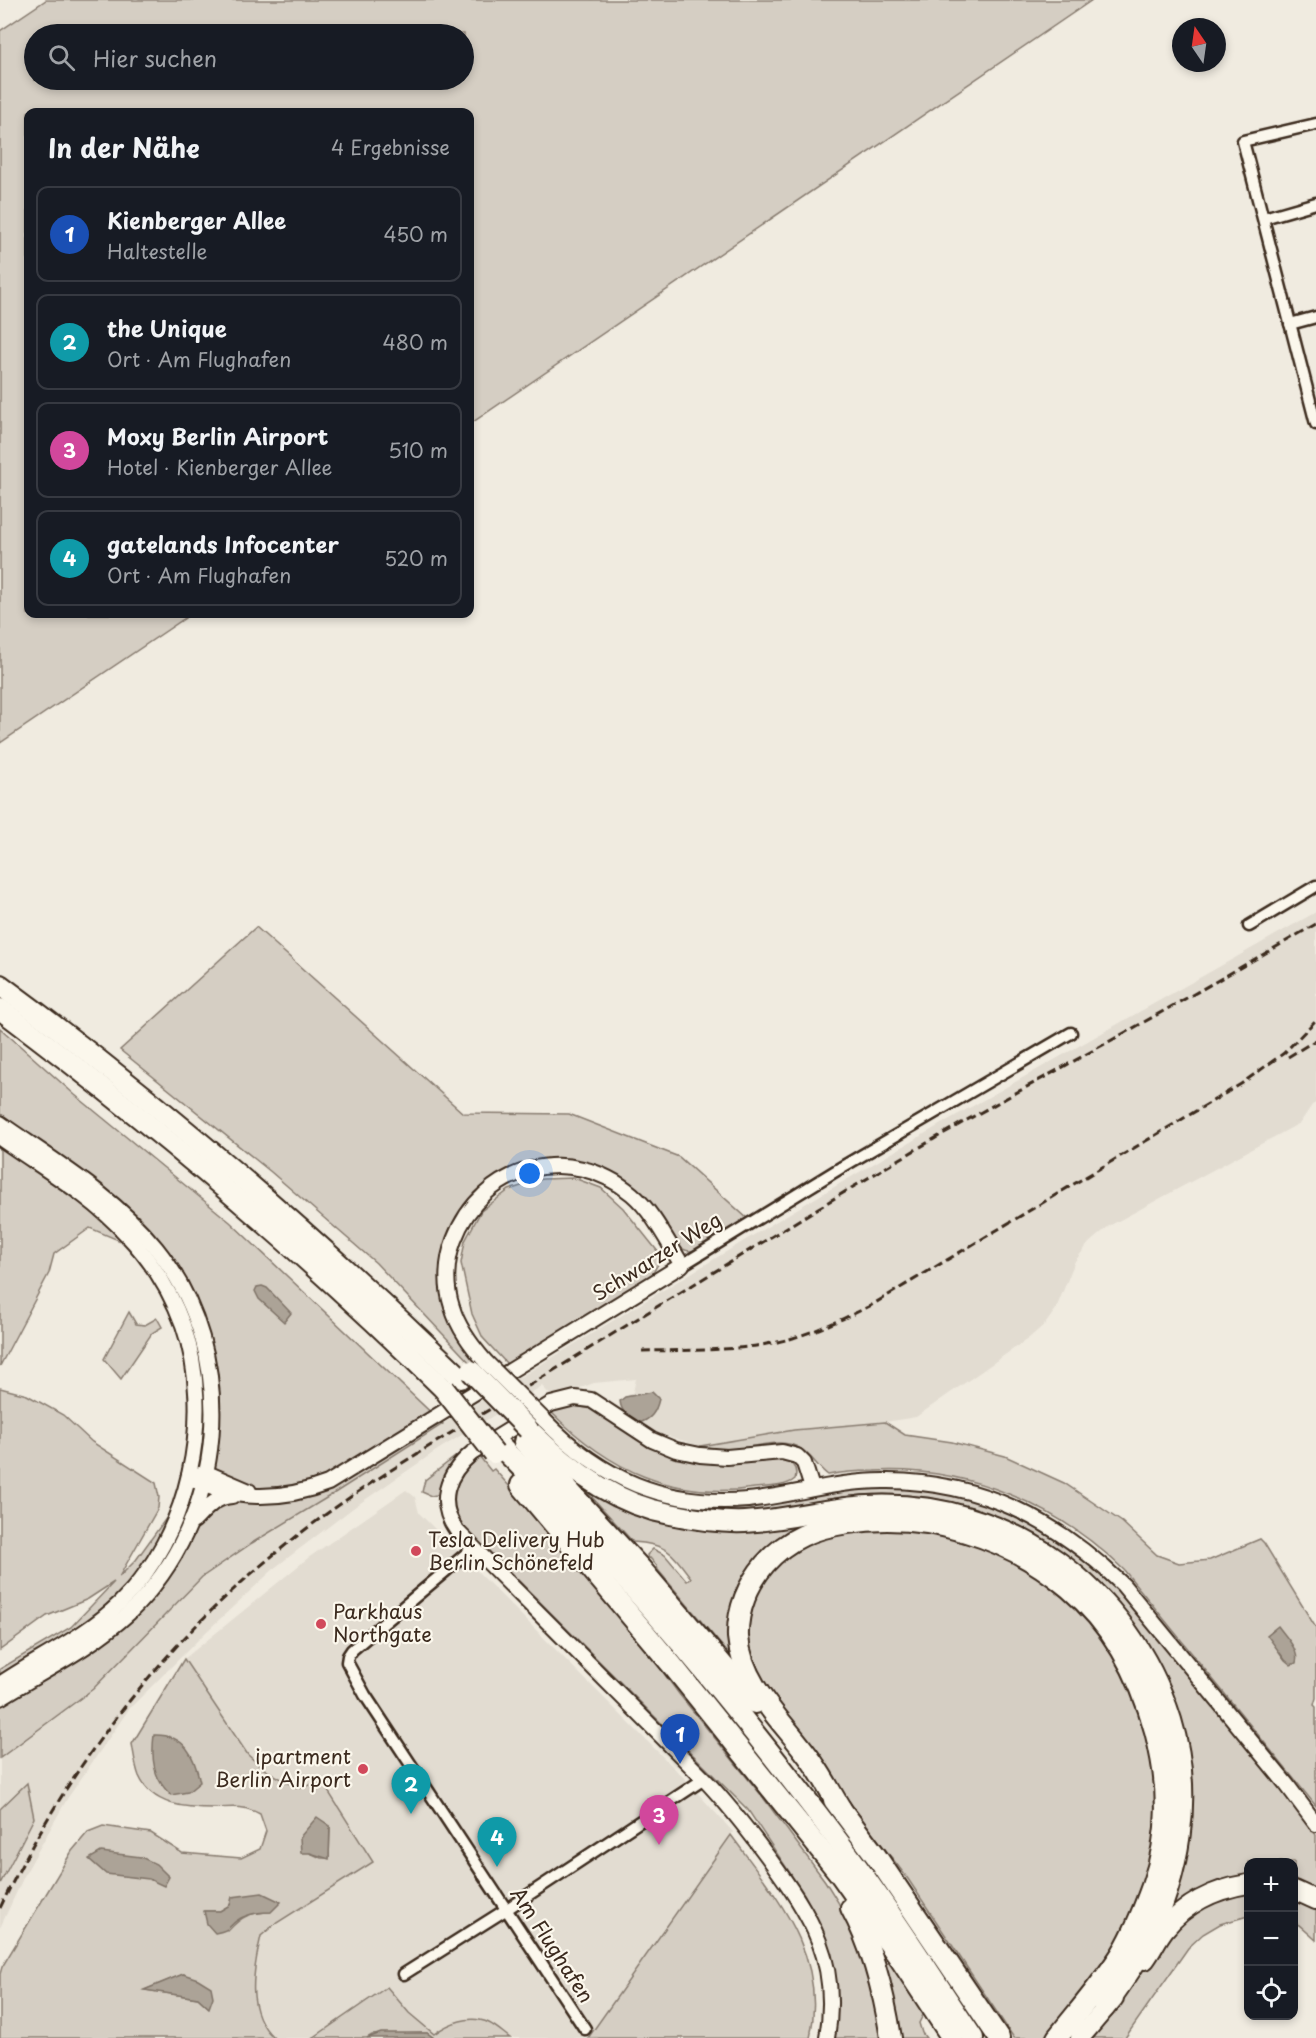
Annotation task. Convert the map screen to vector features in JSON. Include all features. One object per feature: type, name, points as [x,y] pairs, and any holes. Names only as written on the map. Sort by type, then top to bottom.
[{"type":"highway","points":[[0,985],[99,1059],[207,1146],[410,1328],[472,1370],[567,1465],[610,1492],[638,1506],[702,1520],[744,1522],[865,1506],[904,1506],[955,1514],[1006,1531],[1056,1559],[1078,1576],[1120,1621],[1160,1688],[1178,1748],[1183,1807],[1179,1850],[1156,1920],[1140,1953],[1104,2008]]},
{"type":"highway","points":[[0,1009],[155,1130],[251,1210],[444,1389],[497,1450],[839,1874],[900,1959],[952,2038]]},
{"type":"highway","points":[[530,1429],[642,1570],[841,1809],[876,1856],[999,2038]]},
{"type":"highway","points":[[497,1450],[551,1498],[622,1576],[747,1724],[849,1856],[974,2038]]},
{"type":"highway","points":[[841,1809],[815,1765],[754,1686],[744,1662],[738,1635],[742,1604],[758,1572],[777,1550],[801,1535],[833,1525],[860,1521],[919,1521],[976,1535],[1006,1548],[1040,1567],[1081,1599],[1126,1654],[1140,1683],[1151,1715],[1166,1786],[1164,1844],[1152,1885],[1122,1952],[1057,2038]]},
{"type":"highway","points":[[761,1778],[843,1891],[860,1923],[881,1985],[891,2038]]},
{"type":"highway","points":[[1080,2038],[1126,1985],[1164,1930],[1178,1915],[1211,1893],[1244,1885]]},
{"type":"highway","points":[[1298,1892],[1316,1900]]},
{"type":"street","points":[[1316,124],[1243,141],[1316,424]]},
{"type":"street","points":[[1264,218],[1316,202]]},
{"type":"street","points":[[1290,324],[1316,317]]},
{"type":"street","points":[[1249,926],[1316,886]]},
{"type":"street","name":"Schwarzer Weg","points":[[205,1479],[240,1495],[290,1494],[309,1490],[328,1482],[842,1167],[1071,1034]]},
{"type":"street","points":[[0,1123],[115,1207],[157,1249],[173,1273],[196,1322],[207,1361],[213,1413],[210,1456],[191,1524],[165,1569],[147,1594],[129,1613],[89,1645],[0,1698]]},
{"type":"street","points":[[0,1138],[82,1196],[126,1233],[155,1271],[174,1302],[184,1328],[194,1379],[195,1438],[186,1490],[167,1538],[155,1561],[139,1582],[120,1603],[85,1631],[0,1684]]},
{"type":"street","points":[[682,1264],[658,1225],[633,1195],[608,1178],[579,1168],[552,1165],[508,1177],[481,1196],[470,1208],[458,1228],[451,1247],[448,1287],[472,1370],[530,1429],[582,1455],[625,1481],[664,1495],[709,1502],[749,1500],[850,1482],[887,1481],[945,1486],[1001,1502],[1032,1516],[1065,1535],[1095,1558],[1129,1592],[1287,1785],[1316,1824]]},
{"type":"street","points":[[812,1488],[804,1463],[797,1456],[782,1452],[727,1457],[676,1450],[652,1440],[591,1400],[575,1398],[551,1404],[472,1453],[455,1470],[447,1487],[446,1502],[454,1527],[704,1779],[741,1820],[778,1870],[816,1932],[826,1962],[831,2004],[827,2038]]},
{"type":"street","name":"Schwarzer Weg","points":[[189,1476],[259,1495]]},
{"type":"street","points":[[191,1524],[222,1496],[240,1495]]},
{"type":"street","name":"Am Flughafen","points":[[473,1548],[352,1650],[347,1662],[365,1695],[585,2029]]},
{"type":"street","points":[[404,1974],[704,1779]]},
{"type":"shaded area","points":[[46,0],[1092,0],[474,421],[474,108],[24,108],[24,618],[185,618],[0,743],[0,31]]},
{"type":"shaded area","points":[[1316,912],[1316,1103],[1312,1105],[1300,1123],[1109,1226],[1089,1243],[1075,1261],[1056,1309],[1046,1323],[1029,1338],[916,1417],[794,1430],[700,1446],[655,1432],[625,1415],[620,1402],[633,1392],[636,1379],[594,1383],[553,1398],[542,1386],[439,1449],[353,1508],[277,1566],[207,1631],[129,1709],[67,1799],[25,1874],[0,1928],[0,1884],[34,1818],[27,1783],[0,1809],[0,1758],[92,1689],[202,1577],[252,1543],[443,1424],[795,1210],[948,1120]]},
{"type":"shaded area","points":[[256,927],[463,1113],[569,1114],[679,1157],[749,1220],[703,1248],[687,1251],[673,1242],[596,1167],[575,1160],[543,1161],[509,1171],[482,1187],[455,1221],[448,1241],[444,1287],[478,1361],[472,1365],[376,1263],[271,1172],[120,1050]]},
{"type":"shaded area","points":[[0,1028],[75,1095],[230,1222],[443,1424],[252,1543],[202,1577],[93,1689],[0,1758],[0,1669],[71,1627],[114,1582],[88,1599],[47,1616],[0,1650],[0,1388],[27,1395],[63,1415],[92,1442],[156,1483],[159,1497],[158,1508],[119,1577],[136,1560],[177,1503],[187,1460],[191,1417],[188,1374],[179,1334],[153,1275],[128,1244],[90,1228],[54,1254],[49,1273],[0,1366]]},
{"type":"shaded area","points":[[574,1178],[601,1188],[623,1208],[659,1253],[658,1264],[649,1280],[508,1365],[483,1338],[472,1314],[461,1263],[465,1241],[481,1211],[509,1190],[542,1179]]},
{"type":"shaded area","points":[[257,1287],[267,1288],[291,1313],[284,1322],[259,1299],[255,1291]]},
{"type":"shaded area","points":[[129,1312],[136,1324],[145,1325],[157,1318],[162,1327],[152,1333],[121,1379],[104,1359]]},
{"type":"shaded area","points":[[652,1392],[659,1399],[654,1412],[650,1418],[638,1423],[624,1411],[620,1401],[625,1397]]},
{"type":"shaded area","points":[[561,1406],[593,1409],[647,1442],[784,1459],[794,1467],[795,1479],[787,1484],[776,1486],[725,1491],[669,1485],[619,1465],[596,1450],[551,1412]]},
{"type":"shaded area","points":[[885,1422],[905,1435],[952,1442],[1005,1456],[1064,1483],[1122,1522],[1157,1555],[1179,1563],[1210,1560],[1260,1539],[1316,1628],[1316,1698],[1314,1705],[1316,1707],[1316,1806],[1124,1570],[1070,1526],[1041,1509],[1010,1494],[943,1475],[909,1471],[874,1471],[828,1475],[805,1452],[794,1445],[772,1443],[732,1449],[700,1446],[794,1430]]},
{"type":"shaded area","points":[[553,1437],[574,1457],[551,1439]]},
{"type":"shaded area","points":[[468,1447],[444,1476],[442,1494],[431,1496],[422,1492],[425,1480]]},
{"type":"shaded area","points":[[479,1456],[491,1471],[494,1469],[541,1522],[635,1634],[679,1694],[762,1796],[825,1881],[859,1944],[873,1987],[881,2038],[833,2038],[836,2019],[836,1987],[827,1941],[804,1894],[748,1810],[463,1527],[455,1505],[457,1486],[466,1469]]},
{"type":"shaded area","points":[[575,1458],[606,1477],[688,1505],[716,1507],[868,1486],[939,1490],[1007,1510],[1063,1541],[1120,1590],[1299,1810],[1316,1835],[1316,1895],[1298,1887],[1298,1858],[1244,1858],[1244,1881],[1166,1917],[1156,1661],[1138,1630],[1100,1585],[1072,1560],[1042,1539],[1009,1521],[974,1508],[938,1499],[900,1495],[843,1497],[743,1512],[703,1510],[639,1495],[603,1477]]},
{"type":"shaded area","points":[[578,1482],[641,1512],[820,1517],[793,1529],[766,1548],[751,1568],[733,1659],[647,1555],[653,1549],[665,1555],[687,1581],[691,1578],[673,1555],[661,1547],[633,1542]]},
{"type":"shaded area","points":[[406,1490],[415,1497],[419,1513],[684,1778],[733,1832],[588,2038],[510,2038],[488,2022],[448,2025],[434,2034],[409,2013],[387,1987],[313,2038],[274,2038],[268,2032],[254,2003],[252,1988],[261,1936],[275,1924],[373,1862],[307,1784],[297,1788],[264,1769],[248,1755],[184,1659],[308,1558]]},
{"type":"shaded area","points":[[923,1527],[1021,1561],[1090,1617],[1130,1676],[1157,1761],[1158,1834],[1145,1889],[1117,1945],[1093,1980],[1044,2038],[1014,2038],[908,1879],[756,1680],[744,1624],[767,1566],[831,1530]]},
{"type":"shaded area","points":[[1278,1626],[1294,1648],[1296,1663],[1291,1665],[1285,1660],[1267,1635]]},
{"type":"shaded area","points":[[184,1659],[248,1755],[264,1769],[297,1788],[318,1783],[325,1786],[373,1862],[275,1924],[261,1936],[254,1977],[255,2003],[259,2016],[274,2038],[0,2038],[0,1974],[2,1967],[72,1851],[88,1832],[103,1826],[151,1833],[182,1853],[241,1858],[260,1849],[266,1831],[260,1814],[243,1808],[182,1806],[161,1799],[152,1794],[139,1776],[132,1744]],"holes":[[[330,1827],[329,1858],[321,1858],[310,1853]],[[230,1905],[271,1912],[247,1916],[228,1931],[204,1911],[220,1911]],[[184,1974],[209,2008],[198,1998],[145,1990]]]},
{"type":"shaded area","points":[[154,1735],[173,1738],[181,1742],[191,1755],[200,1782],[188,1792],[171,1795],[160,1782],[153,1760]]},
{"type":"shaded area","points":[[27,1783],[34,1818],[0,1884],[0,1809]]},
{"type":"shaded area","points":[[317,1817],[330,1826],[329,1859],[310,1853],[301,1853],[300,1837]]},
{"type":"shaded area","points":[[731,1835],[781,1905],[805,1953],[812,1980],[814,2008],[810,2038],[588,2038]]},
{"type":"shaded area","points":[[101,1852],[141,1857],[156,1864],[169,1877],[164,1886],[149,1879],[106,1874],[89,1859]]},
{"type":"shaded area","points":[[1244,1890],[1244,1917],[1220,1924],[1203,1934],[1188,1948],[1125,2038],[1088,2038],[1192,1908]]},
{"type":"shaded area","points":[[262,1893],[281,1902],[271,1912],[245,1916],[221,1932],[215,1933],[207,1924],[204,1911],[220,1911],[230,1905],[232,1897]]},
{"type":"shaded area","points":[[1298,1898],[1316,1907],[1316,1940],[1299,1925]]},
{"type":"shaded area","points":[[865,1916],[927,2007],[919,2023],[926,2038],[897,2038]]},
{"type":"shaded area","points":[[183,1974],[211,1987],[213,1997],[209,2008],[198,1998],[144,1990]]},
{"type":"shaded area","points":[[387,1987],[409,2013],[434,2034],[453,2023],[475,2019],[489,2023],[510,2038],[434,2038],[427,2033],[372,2035],[367,2038],[313,2038]]},
{"type":"shaded area","points":[[381,2033],[427,2033],[434,2038],[367,2038]]},
{"type":"railway","points":[[0,1908],[55,1806],[121,1712],[196,1625],[238,1586],[305,1530],[377,1479],[887,1167],[1316,924]]},
{"type":"railway","points":[[642,1351],[718,1349],[775,1343],[812,1331],[870,1306],[1241,1084],[1284,1053],[1316,1020]]},
{"type":"railway","points":[[1288,1057],[1316,1040]]},
{"type":"place","name":"Tesla Delivery Hub Berlin Schönefeld","points":[[416,1551]]},
{"type":"place","name":"Parkhaus Northgate","points":[[321,1624]]},
{"type":"place","name":"Kienberger Allee","points":[[680,1764]]},
{"type":"place","name":"ipartment Berlin Airport","points":[[363,1769]]},
{"type":"place","name":"the Unique","points":[[411,1814]]},
{"type":"place","name":"Moxy Berlin Airport","points":[[659,1845]]},
{"type":"place","name":"gatelands Infocenter","points":[[497,1867]]}]
